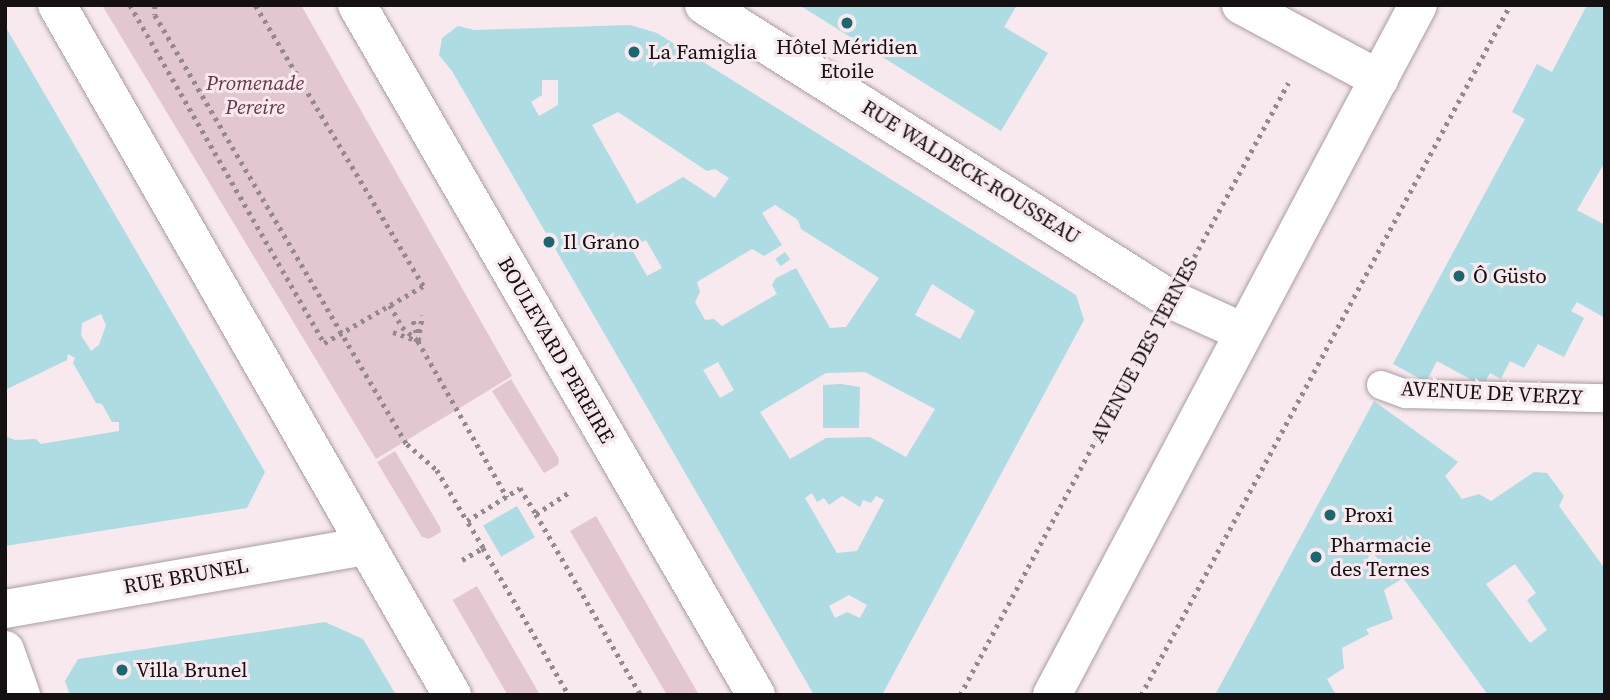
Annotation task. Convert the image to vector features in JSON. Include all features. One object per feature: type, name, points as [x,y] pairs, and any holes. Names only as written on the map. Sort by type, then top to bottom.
[{"type":"street","points":[[57,5],[452,695]]},
{"type":"street","name":"BOULEVARD PEREIRE","points":[[357,5],[756,695]]},
{"type":"street","name":"RUE WALDECK-ROUSSEAU","points":[[704,5],[1170,299],[1243,332]]},
{"type":"street","points":[[1241,5],[1309,44],[1379,79]]},
{"type":"street","points":[[1052,695],[1418,5]]},
{"type":"street","name":"RUE BRUNEL","points":[[5,608],[367,546]]},
{"type":"street","points":[[5,650],[21,695]]},
{"type":"lane","name":"AVENUE DE VERZY","points":[[1381,385],[1406,394],[1605,398]]},
{"type":"path","points":[[130,5],[324,343],[423,286],[256,5]]},
{"type":"path","points":[[155,5],[155,15],[407,444],[437,470],[569,695]]},
{"type":"path","points":[[1141,695],[1510,5]]},
{"type":"path","name":"AVENUE DES TERNES","points":[[960,695],[1309,44]]},
{"type":"path","points":[[390,305],[418,341],[507,497]]},
{"type":"path","points":[[418,341],[422,315]]},
{"type":"path","points":[[413,321],[418,341]]},
{"type":"path","points":[[393,332],[418,341]]},
{"type":"path","points":[[467,521],[520,488],[641,695]]},
{"type":"path","points":[[536,514],[571,491]]},
{"type":"path","points":[[462,560],[483,548]]},
{"type":"green space","name":"Promenade Pereire","points":[[102,5],[301,5],[512,376],[376,459]]},
{"type":"green space","points":[[511,379],[559,459],[558,465],[544,473],[492,391]]},
{"type":"green space","points":[[395,451],[440,527],[441,532],[429,539],[422,537],[377,462]]},
{"type":"green space","points":[[596,516],[699,695],[667,695],[570,531]]},
{"type":"green space","points":[[477,586],[540,695],[508,695],[453,600]]},
{"type":"building","points":[[799,5],[1017,5],[1004,27],[1048,53],[1001,131]]},
{"type":"building","points":[[1587,5],[1605,5],[1605,162],[1577,210],[1605,225],[1605,318],[1577,302],[1571,311],[1584,318],[1564,357],[1538,344],[1524,368],[1510,361],[1501,379],[1490,373],[1483,386],[1437,361],[1426,382],[1393,364],[1525,119],[1512,112],[1537,64],[1552,72]]},
{"type":"building","points":[[630,25],[657,33],[1076,295],[1084,320],[882,695],[814,695],[452,71],[439,55],[442,38],[458,26],[475,30]],"holes":[[[542,80],[558,80],[558,105],[539,116],[531,102],[542,95]],[[618,112],[707,171],[715,169],[729,178],[715,198],[683,177],[637,204],[592,125]],[[775,205],[798,220],[801,229],[879,278],[846,327],[830,328],[796,268],[776,278],[772,285],[777,294],[722,326],[714,319],[705,320],[695,302],[700,292],[697,282],[752,249],[764,256],[782,245],[762,213]],[[646,240],[662,268],[647,276],[631,248]],[[932,284],[975,311],[960,339],[915,315]],[[718,362],[734,390],[720,398],[703,370]],[[865,372],[935,409],[906,457],[870,437],[826,438],[790,459],[760,412],[826,373]],[[812,493],[817,502],[824,498],[829,505],[842,496],[860,507],[863,500],[871,503],[876,496],[884,500],[857,551],[837,553],[805,498]],[[849,595],[867,605],[860,618],[847,612],[835,618],[829,606]]]},
{"type":"building","points":[[5,26],[265,472],[247,508],[5,546],[5,436],[15,440],[36,439],[41,444],[119,431],[119,422],[112,422],[102,404],[96,403],[73,363],[75,358],[68,354],[67,360],[5,390]],"holes":[[[101,314],[106,325],[99,345],[91,351],[81,335],[82,323]]]},
{"type":"building","points":[[785,252],[790,259],[781,266],[775,259]]},
{"type":"building","points":[[823,385],[860,387],[859,428],[823,428]]},
{"type":"building","points":[[1374,401],[1458,462],[1445,476],[1462,499],[1479,494],[1491,501],[1534,472],[1547,473],[1564,496],[1559,506],[1605,569],[1605,695],[1488,695],[1403,578],[1384,590],[1393,619],[1366,629],[1369,634],[1342,648],[1344,668],[1327,679],[1336,695],[1215,695]],"holes":[[[1515,564],[1536,593],[1527,600],[1547,630],[1530,643],[1486,584]]]},
{"type":"building","points":[[517,506],[535,537],[501,557],[483,526]]},
{"type":"building","points":[[325,622],[363,639],[396,695],[70,695],[65,681],[78,659]]},
{"type":"place","name":"Hôtel Méridien Etoile","points":[[847,23]]},
{"type":"place","name":"La Famiglia","points":[[634,52]]},
{"type":"place","name":"Il Grano","points":[[549,242]]},
{"type":"place","name":"Ô Güsto","points":[[1459,276]]},
{"type":"place","name":"Proxi","points":[[1330,515]]},
{"type":"place","name":"Pharmacie des Ternes","points":[[1316,557]]},
{"type":"place","name":"Villa Brunel","points":[[122,670]]}]
